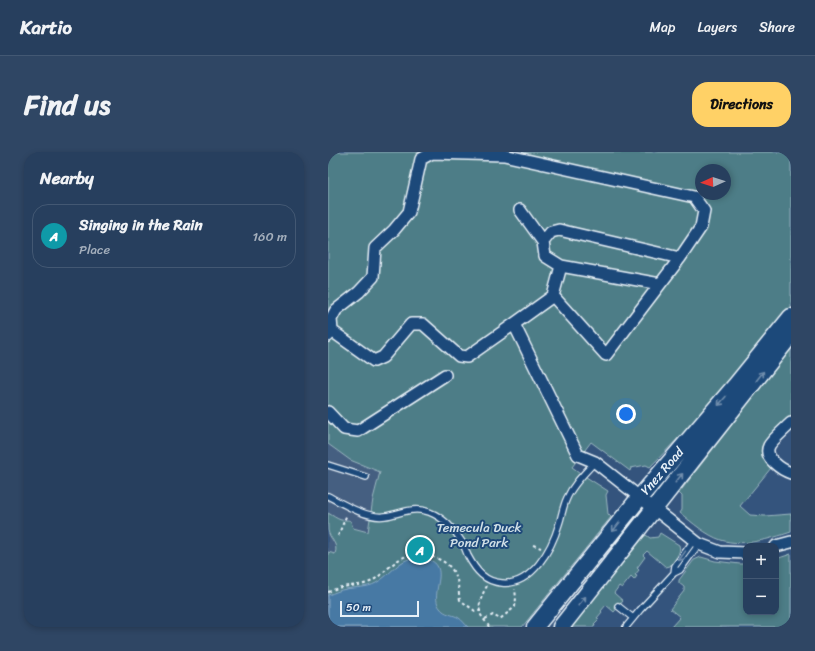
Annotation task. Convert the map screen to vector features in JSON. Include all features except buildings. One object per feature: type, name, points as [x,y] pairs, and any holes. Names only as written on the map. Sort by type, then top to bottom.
[{"type":"main road","name":"Ynez Road","points":[[535,627],[640,497],[736,386],[791,317]]},
{"type":"main road","name":"Ynez Road","points":[[561,627],[791,335]]},
{"type":"main road","points":[[546,627],[562,606],[567,588]]},
{"type":"street","points":[[554,296],[606,355],[680,258],[701,227],[704,210],[694,197],[504,155],[432,153],[421,159],[409,212],[394,230],[375,248],[373,276],[359,292],[336,310],[331,319],[330,333],[374,362],[383,357],[412,324],[423,324],[460,356],[467,357],[554,296],[561,266]]},
{"type":"street","points":[[520,210],[543,242],[545,256],[561,266],[660,284]]},
{"type":"street","points":[[543,242],[551,232],[559,230],[680,258]]},
{"type":"street","points":[[514,324],[578,455],[595,462],[697,542],[720,552],[743,553]]},
{"type":"street","points":[[328,412],[344,429],[358,431],[445,375]]},
{"type":"street","points":[[791,423],[769,446],[768,453],[770,458],[791,473]]},
{"type":"street","points":[[779,545],[791,542]]},
{"type":"lane","points":[[328,496],[370,516],[384,517],[398,512],[414,510],[429,512],[442,519],[454,530],[477,571],[483,577],[490,581],[505,584],[514,582],[525,576],[535,569],[544,557],[559,524],[562,509],[567,497],[574,485],[595,462]]},
{"type":"lane","points":[[328,465],[366,477]]},
{"type":"lane","points":[[626,627],[674,573],[675,566],[697,542]]},
{"type":"lane","points":[[618,606],[633,618]]},
{"type":"path","points":[[338,536],[350,507]]},
{"type":"path","points":[[328,592],[343,586],[371,582],[401,558],[410,555],[428,555],[451,566],[456,578],[460,600],[476,610],[481,611]]},
{"type":"path","points":[[489,627],[482,616],[481,598],[490,581]]},
{"type":"path","points":[[485,619],[493,615],[500,619],[514,607],[516,598],[514,582]]},
{"type":"shaded area","points":[[328,444],[350,460],[380,472],[373,499],[368,533],[328,559]]},
{"type":"shaded area","points":[[417,557],[429,560],[436,564],[439,571],[437,601],[440,608],[444,612],[459,618],[468,627],[328,627],[328,595],[344,589],[373,585],[395,567],[410,558]]},
{"type":"green space","name":"Temecula Duck Pond Park","points":[[328,152],[791,152],[791,309],[731,384],[650,467],[646,465],[631,468],[630,471],[591,442],[572,467],[608,491],[606,495],[608,514],[611,517],[522,627],[328,627],[328,552],[335,554],[336,547],[328,530],[328,513],[341,520],[349,520],[353,528],[368,532],[373,499],[380,472],[350,460],[328,444]]},
{"type":"green space","points":[[791,348],[791,417],[770,438],[768,462],[771,468],[740,506],[750,515],[765,516],[791,514],[791,532],[757,541],[739,543],[715,538],[680,513],[682,510],[682,496],[679,493]]},
{"type":"green space","points":[[660,533],[679,545],[680,548],[679,554],[670,566],[666,567],[647,551],[643,555],[645,557],[637,568],[639,570],[635,575],[637,576],[634,580],[631,577],[622,588],[619,586],[614,593],[623,601],[614,612],[606,605],[597,618],[599,619],[594,624],[594,627],[571,627],[643,538],[646,535],[650,538],[658,537]]},
{"type":"green space","points":[[791,554],[791,627],[671,627],[680,617],[670,609],[684,591],[684,587],[679,583],[679,580],[694,560],[701,557],[715,561],[743,564],[743,615],[779,615],[779,558]]},
{"type":"place","name":"Singing in the Rain","points":[[420,550]]}]
